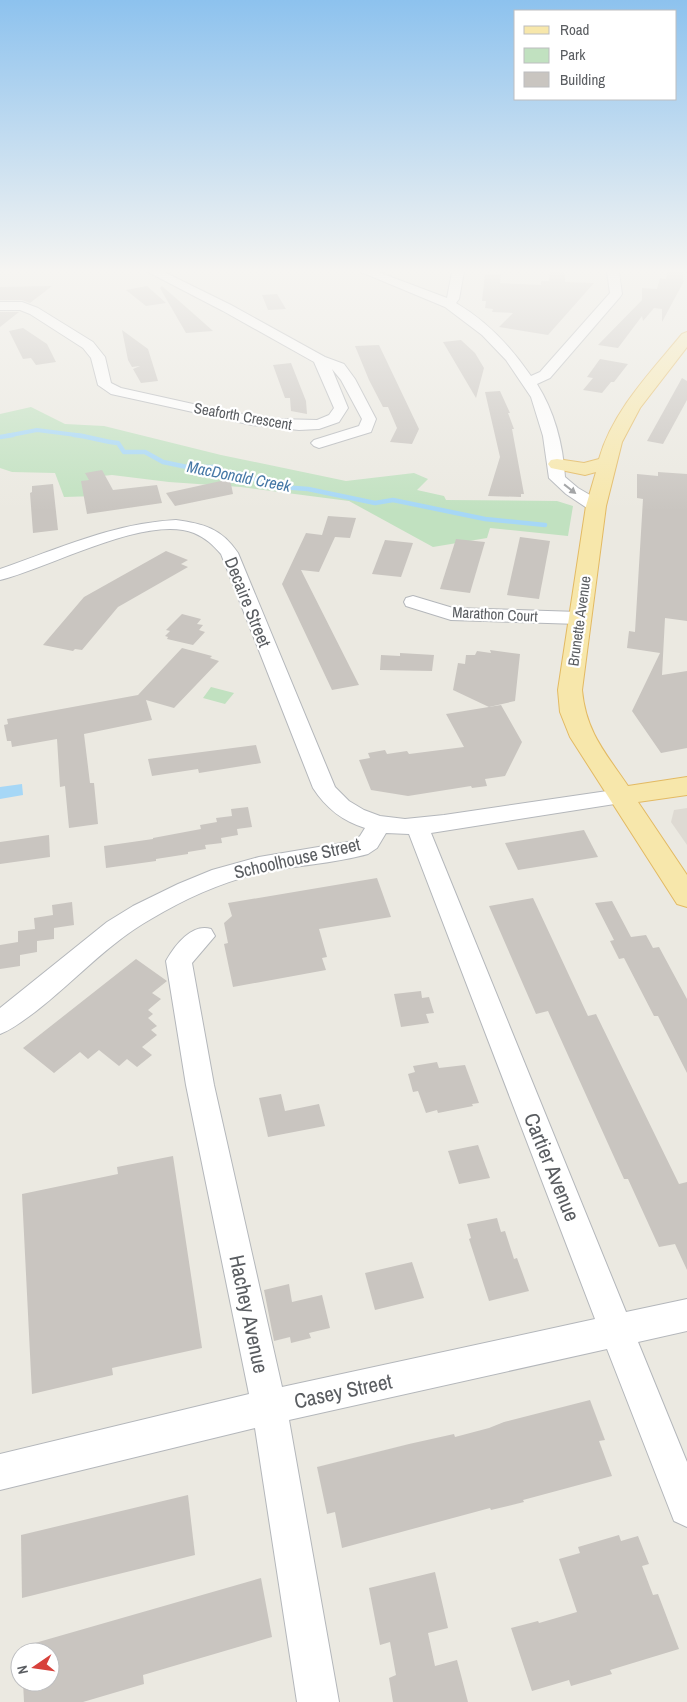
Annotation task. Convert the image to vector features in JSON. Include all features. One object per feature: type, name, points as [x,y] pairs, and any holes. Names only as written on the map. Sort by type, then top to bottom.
[{"type":"main road","name":"Brunette Avenue","points":[[676,351],[632,407],[613,442],[598,498],[570,690],[572,712],[582,737],[687,897]]},
{"type":"main road","points":[[557,464],[585,470],[608,462]]},
{"type":"main road","points":[[557,464],[598,498]]},
{"type":"main road","name":"Schoolhouse Street","points":[[621,796],[687,786]]},
{"type":"street","name":"Seaforth Crescent","points":[[94,351],[98,356],[104,381],[110,389],[273,424],[294,426],[321,423],[333,419],[341,412],[342,408],[327,372],[319,359]]},
{"type":"street","points":[[305,351],[339,368],[348,379],[369,420],[366,429],[318,444]]},
{"type":"street","points":[[504,351],[529,382],[539,398],[557,464]]},
{"type":"street","points":[[529,382],[545,375],[566,351]]},
{"type":"street","name":"Decaire Street","points":[[0,575],[137,527],[177,526],[197,530],[215,538],[223,545],[230,557],[326,792],[337,804],[352,814],[379,824]]},
{"type":"street","name":"Marathon Court","points":[[413,602],[451,614],[579,618]]},
{"type":"street","name":"Schoolhouse Street","points":[[0,1023],[35,997],[99,941],[142,912],[221,876],[280,861],[360,848],[368,842],[379,824],[417,826],[621,796]]},
{"type":"street","name":"Cartier Avenue","points":[[417,826],[687,1508]]},
{"type":"street","name":"Hachey Avenue","points":[[202,936],[179,961],[200,1084],[269,1407],[318,1702]]},
{"type":"street","name":"Casey Street","points":[[0,1472],[269,1407],[687,1315]]},
{"type":"shaded area","points":[[687,808],[687,845],[671,822],[674,810]]},
{"type":"green space","points":[[31,407],[65,424],[104,426],[221,455],[346,481],[414,473],[428,479],[417,490],[444,496],[446,500],[557,501],[573,506],[568,536],[490,528],[487,538],[433,547],[349,501],[241,487],[169,482],[112,475],[92,477],[97,496],[64,497],[55,473],[12,472],[0,468],[0,414]]},
{"type":"green space","points":[[211,687],[234,693],[225,704],[203,698]]},
{"type":"water","points":[[22,784],[23,795],[0,799],[0,787]]},
{"type":"building","points":[[19,351],[51,351],[56,362],[36,365],[31,358],[23,359]]},
{"type":"building","points":[[126,351],[149,351],[158,381],[141,383],[133,369],[140,366],[132,367]]},
{"type":"building","points":[[357,351],[382,351],[419,429],[412,444],[390,442],[397,428],[388,407],[383,407]]},
{"type":"building","points":[[449,351],[473,351],[484,368],[476,398]]},
{"type":"building","points":[[600,359],[628,364],[614,382],[611,382],[602,393],[583,390],[593,378],[587,377]]},
{"type":"building","points":[[291,363],[306,401],[307,414],[291,411],[290,398],[285,398],[273,365]]},
{"type":"building","points":[[682,378],[687,381],[687,400],[663,444],[647,441]]},
{"type":"building","points":[[500,391],[510,413],[508,413],[514,429],[512,429],[524,494],[521,494],[521,497],[488,496],[500,457],[485,392]]},
{"type":"building","points":[[102,470],[113,490],[157,485],[162,503],[87,514],[81,481],[89,480],[85,473]]},
{"type":"building","points":[[658,472],[687,474],[687,621],[665,618],[662,675],[687,671],[687,748],[661,753],[632,711],[660,653],[627,648],[629,631],[635,632],[643,499],[637,498],[637,474],[658,476]]},
{"type":"building","points":[[230,479],[233,494],[175,506],[166,493]]},
{"type":"building","points":[[53,484],[58,530],[33,533],[30,493],[32,492],[32,486]]},
{"type":"building","points":[[328,516],[356,518],[350,538],[335,537],[319,572],[301,570],[359,685],[332,690],[282,584],[306,533],[322,535]]},
{"type":"building","points":[[520,537],[550,541],[539,599],[507,595]]},
{"type":"building","points":[[456,539],[485,542],[470,593],[440,589]]},
{"type":"building","points":[[385,540],[413,543],[401,577],[372,574]]},
{"type":"building","points":[[166,551],[188,560],[181,564],[188,567],[118,607],[82,650],[75,649],[73,651],[43,645],[84,597]]},
{"type":"building","points":[[182,614],[201,619],[197,624],[203,625],[199,630],[205,632],[193,645],[167,639],[168,637],[165,636],[170,631],[166,630]]},
{"type":"building","points":[[182,648],[212,656],[210,658],[219,661],[174,708],[146,700],[152,720],[84,734],[90,783],[94,783],[98,824],[69,828],[65,786],[60,787],[57,739],[12,747],[11,741],[7,741],[4,725],[8,724],[7,719],[138,695]]},
{"type":"building","points":[[490,650],[520,654],[515,701],[489,707],[453,690],[458,663],[465,664],[466,655],[475,655],[477,651],[491,653]]},
{"type":"building","points":[[400,653],[434,655],[432,671],[380,670],[381,655],[400,656]]},
{"type":"building","points":[[501,705],[522,742],[505,776],[485,779],[487,786],[472,788],[471,786],[408,796],[371,790],[359,760],[370,758],[368,753],[385,750],[387,754],[407,751],[409,754],[464,747],[446,714]]},
{"type":"building","points":[[256,745],[261,763],[199,773],[198,769],[152,776],[148,759]]},
{"type":"building","points":[[248,807],[252,827],[237,829],[238,835],[221,838],[222,843],[205,845],[206,849],[156,859],[156,861],[106,868],[104,846],[153,839],[201,829],[200,825],[217,822],[216,818],[232,816],[231,809]]},
{"type":"building","points":[[584,830],[598,857],[518,870],[505,843]]},
{"type":"building","points":[[49,835],[50,857],[0,864],[0,842]]},
{"type":"building","points":[[377,878],[391,917],[319,929],[327,957],[322,958],[326,970],[233,987],[224,944],[228,943],[224,923],[232,916],[228,903]]},
{"type":"building","points":[[533,898],[588,1016],[596,1014],[679,1184],[687,1182],[687,1270],[675,1244],[659,1247],[628,1179],[624,1179],[548,1011],[536,1014],[489,906]]},
{"type":"building","points":[[612,901],[631,937],[646,935],[653,948],[659,947],[687,999],[687,1073],[658,1016],[654,1016],[624,958],[619,959],[610,941],[614,940],[595,903]]},
{"type":"building","points":[[72,902],[74,925],[54,928],[54,939],[37,941],[37,952],[20,955],[20,966],[0,969],[0,945],[18,942],[18,931],[35,929],[34,918],[53,915],[52,905]]},
{"type":"building","points":[[136,959],[167,981],[152,993],[161,999],[148,1010],[153,1014],[148,1018],[157,1026],[151,1030],[157,1035],[142,1047],[152,1055],[137,1067],[127,1059],[119,1066],[99,1050],[88,1059],[80,1052],[54,1073],[23,1048]]},
{"type":"building","points":[[421,991],[422,998],[429,997],[434,1013],[426,1014],[429,1023],[401,1027],[394,994]]},
{"type":"building","points":[[437,1062],[439,1068],[465,1065],[479,1103],[438,1113],[437,1110],[426,1113],[418,1091],[413,1092],[408,1074],[415,1072],[413,1066]]},
{"type":"building","points":[[281,1094],[285,1111],[319,1104],[325,1126],[268,1137],[259,1098]]},
{"type":"building","points":[[478,1145],[490,1178],[459,1184],[448,1151]]},
{"type":"building","points":[[173,1156],[202,1348],[112,1368],[113,1375],[32,1394],[22,1194],[118,1174],[117,1167]]},
{"type":"building","points":[[497,1218],[501,1232],[505,1231],[514,1259],[517,1258],[529,1291],[489,1301],[469,1239],[471,1238],[467,1224]]},
{"type":"building","points":[[412,1262],[424,1298],[375,1310],[365,1273]]},
{"type":"building","points":[[289,1284],[292,1302],[322,1295],[330,1328],[309,1333],[311,1338],[291,1343],[290,1337],[274,1341],[264,1290]]},
{"type":"building","points":[[590,1400],[605,1440],[599,1441],[612,1476],[523,1500],[524,1502],[491,1510],[490,1508],[342,1548],[335,1512],[327,1514],[317,1467],[454,1434],[455,1437],[504,1422]]},
{"type":"building","points":[[188,1495],[195,1555],[22,1598],[21,1535]]},
{"type":"building","points":[[619,1535],[621,1541],[638,1536],[649,1564],[642,1566],[653,1595],[658,1594],[679,1649],[610,1670],[612,1674],[571,1686],[569,1680],[532,1691],[511,1628],[538,1621],[539,1623],[577,1612],[559,1559],[580,1553],[578,1547]]},
{"type":"building","points":[[435,1572],[448,1628],[428,1633],[435,1666],[457,1660],[468,1702],[393,1702],[389,1678],[396,1675],[390,1642],[380,1645],[369,1588]]},
{"type":"building","points":[[261,1578],[272,1637],[143,1675],[144,1684],[83,1702],[24,1702],[24,1692],[60,1692],[60,1642],[38,1642]]},
{"type":"waterway","name":"MacDonald Creek","points":[[6,436],[37,430],[84,436]]},
{"type":"waterway","name":"MacDonald Creek","points":[[0,437],[13,435]]},
{"type":"waterway","name":"MacDonald Creek","points":[[74,435],[118,443],[124,452],[145,452],[163,462],[187,467],[216,467],[224,472],[247,475],[268,486],[308,489],[375,503],[393,500],[485,519],[545,525]]}]
